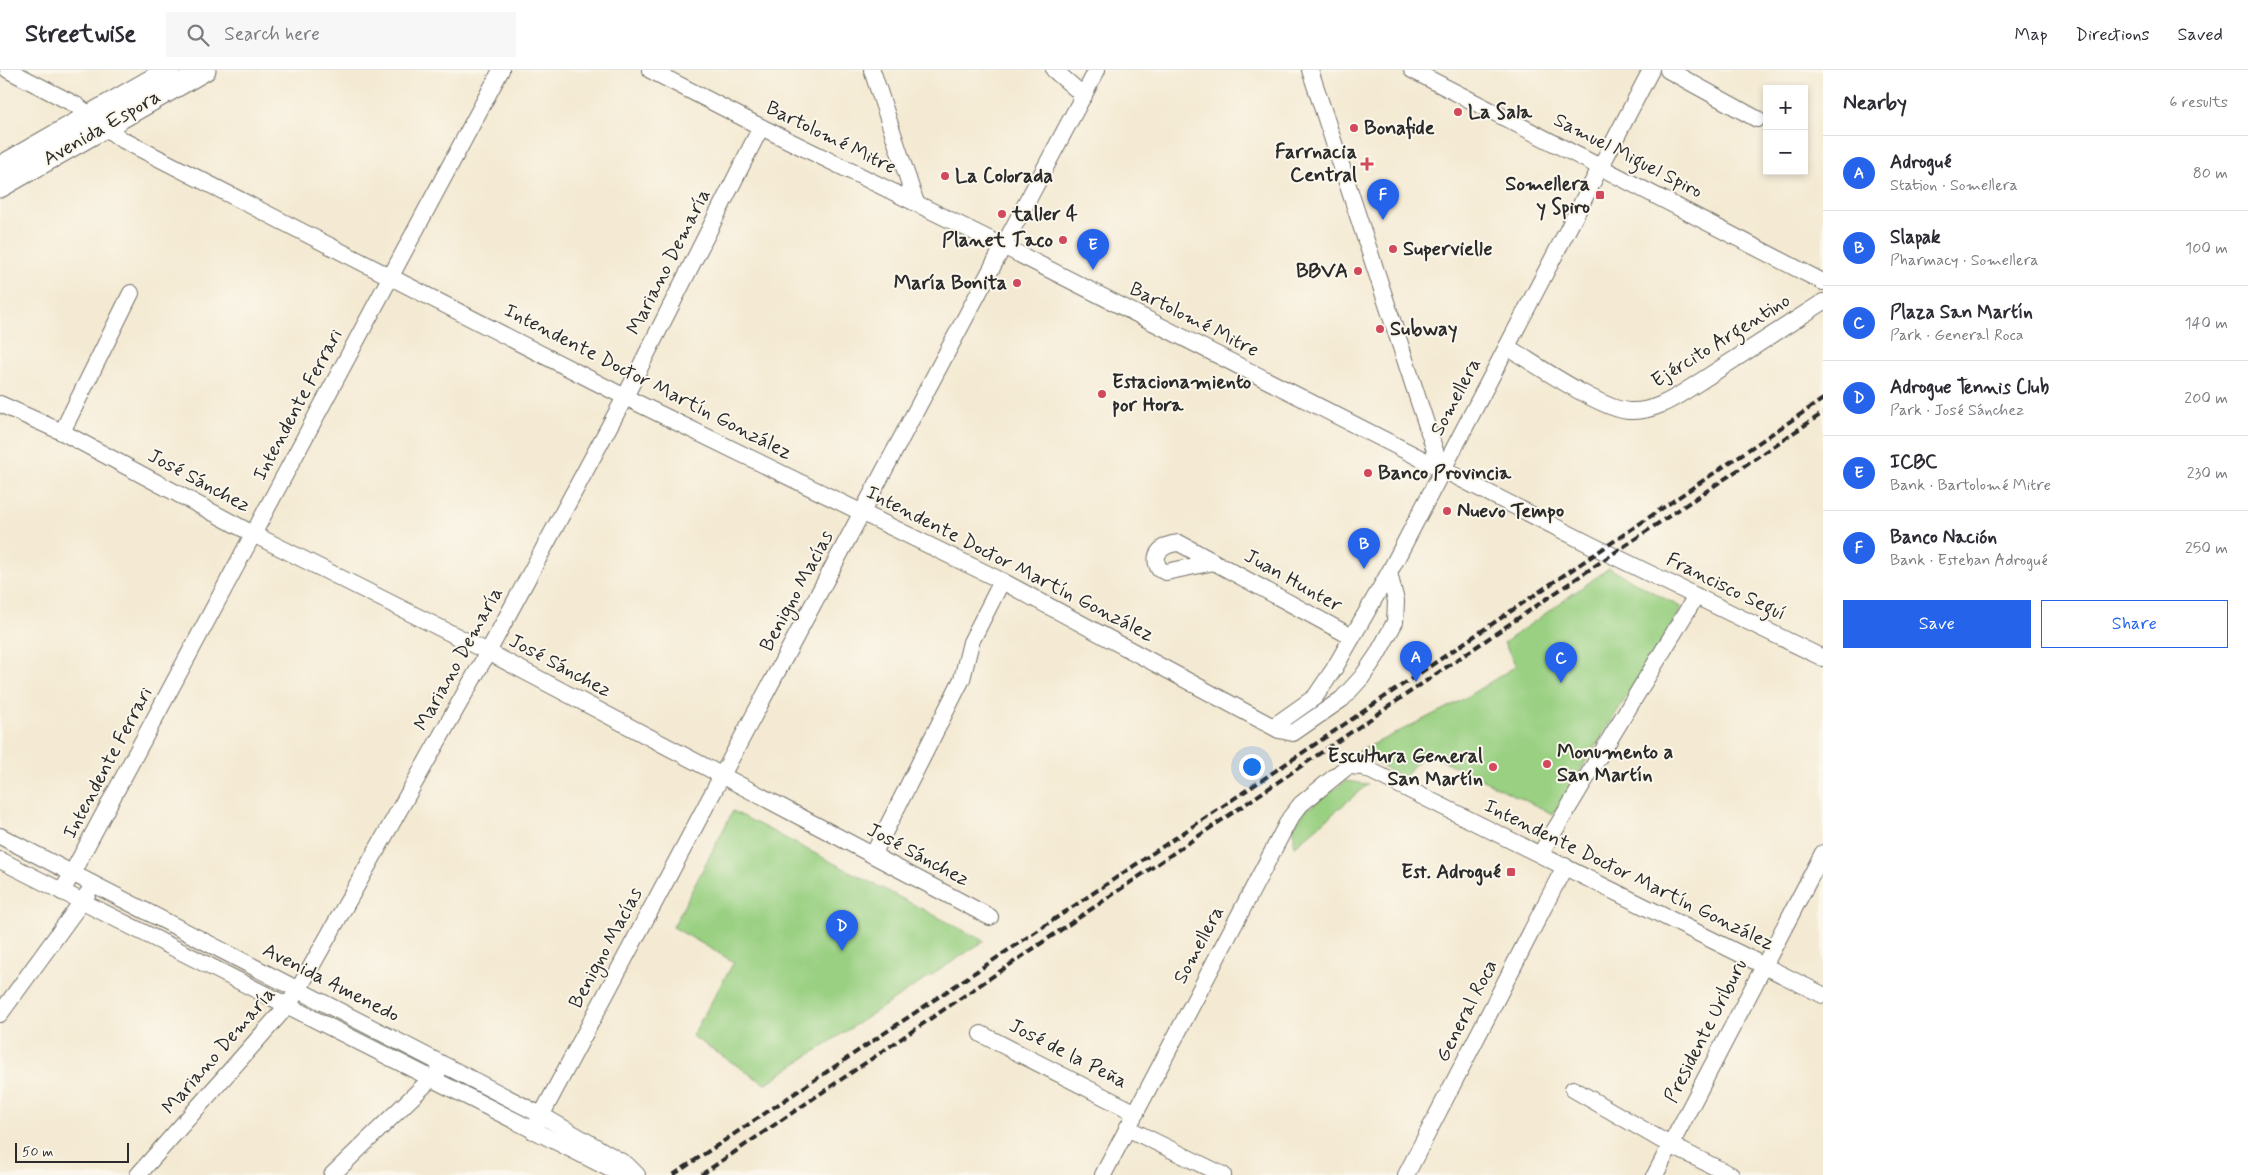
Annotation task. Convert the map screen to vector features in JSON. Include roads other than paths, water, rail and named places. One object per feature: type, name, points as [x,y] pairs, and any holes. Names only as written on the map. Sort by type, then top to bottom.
[{"type":"main road","name":"Avenida Espora","points":[[0,188],[169,70]]},
{"type":"main road","name":"Avenida Espora","points":[[0,167],[205,70]]},
{"type":"street","name":"Intendente Doctor Martín González","points":[[8,70],[76,105],[121,139],[390,275],[625,397],[1002,581],[1279,730],[1293,733],[1342,699],[1362,677],[1395,622],[1396,602],[1389,573]]},
{"type":"street","name":"Intendente Ferrari","points":[[62,892],[501,70]]},
{"type":"street","name":"Bartolomé Mitre","points":[[650,70],[760,127],[1005,247],[1441,470],[1611,554]]},
{"type":"street","points":[[872,70],[916,204]]},
{"type":"street","points":[[1054,70],[1084,96]]},
{"type":"street","name":"Benigno Macías","points":[[533,1131],[1005,247],[1097,70]]},
{"type":"street","points":[[1310,70],[1441,470]]},
{"type":"street","name":"Samuel Miguel Spiro","points":[[1412,70],[1823,282]]},
{"type":"street","name":"Somellera","points":[[1274,726],[1315,697],[1389,573],[1651,70]]},
{"type":"street","points":[[1668,70],[1757,119]]},
{"type":"street","name":"Mariano Demaría","points":[[138,1175],[288,1005],[298,990],[488,652],[625,397],[760,127]]},
{"type":"street","points":[[62,432],[131,293]]},
{"type":"street","name":"Ejército Argentino","points":[[1507,347],[1608,407],[1631,412],[1644,410],[1672,400],[1823,302]]},
{"type":"street","name":"José Sánchez","points":[[0,404],[62,432],[253,534],[488,652],[990,917]]},
{"type":"street","name":"Francisco Seguí","points":[[1611,554],[1823,658]]},
{"type":"street","name":"Juan Hunter","points":[[1214,562],[1352,637]]},
{"type":"street","points":[[873,855],[962,679],[971,642],[1002,581]]},
{"type":"street","points":[[1541,853],[1696,596]]},
{"type":"street","name":"Somellera","points":[[1103,1175],[1290,818],[1301,804],[1348,766],[1363,767]]},
{"type":"street","name":"Intendente Doctor Martín González","points":[[1363,767],[1541,853],[1823,995]]},
{"type":"street","name":"Avenida Amenedo","points":[[0,836],[541,1115],[627,1165],[637,1175]]},
{"type":"street","name":"Presidente Uriburu","points":[[1655,1175],[1823,853]]},
{"type":"street","name":"Avenida Amenedo","points":[[0,860],[288,1005],[613,1173]]},
{"type":"street","name":"General Roca","points":[[1406,1175],[1565,866]]},
{"type":"street","points":[[0,1014],[83,903],[93,885]]},
{"type":"street","name":"José de la Peña","points":[[981,1034],[1136,1113]]},
{"type":"street","points":[[332,1175],[445,1065]]},
{"type":"street","points":[[1574,1089],[1670,1145],[1731,1175]]},
{"type":"street","points":[[1128,1128],[1223,1175]]},
{"type":"railway","points":[[673,1175],[1314,745],[1823,399]]},
{"type":"railway","points":[[701,1175],[1611,555],[1823,413]]},
{"type":"place","name":"La Sala","points":[[1458,112]]},
{"type":"place","name":"Bonafide","points":[[1354,128]]},
{"type":"place","name":"Farrnacia Central","points":[[1367,164]]},
{"type":"place","name":"La Colorada","points":[[945,176]]},
{"type":"place","name":"Somellera y Spiro","points":[[1600,195]]},
{"type":"place","name":"taller 4","points":[[1002,214]]},
{"type":"place","name":"Banco Nación","points":[[1383,220]]},
{"type":"place","name":"Planet Taco","points":[[1063,240]]},
{"type":"place","name":"Supervielle","points":[[1393,249]]},
{"type":"place","name":"ICBC","points":[[1093,270]]},
{"type":"place","name":"BBVA","points":[[1358,271]]},
{"type":"place","name":"María Bonita","points":[[1017,283]]},
{"type":"place","name":"Subway","points":[[1380,329]]},
{"type":"place","name":"Estacionamiento por Hora","points":[[1102,394]]},
{"type":"place","name":"Banco Provincia","points":[[1368,473]]},
{"type":"place","name":"Nuevo Tempo","points":[[1447,511]]},
{"type":"place","name":"Slapak","points":[[1364,569]]},
{"type":"place","name":"Adrogué","points":[[1416,682]]},
{"type":"place","name":"Plaza San Martín","points":[[1561,683]]},
{"type":"place","name":"Monumento a San Martín","points":[[1547,764]]},
{"type":"place","name":"Escultura General San Martín","points":[[1493,767]]},
{"type":"place","name":"Est. Adrogué","points":[[1511,872]]},
{"type":"place","name":"Adrogue Tennis Club","points":[[842,951]]}]
